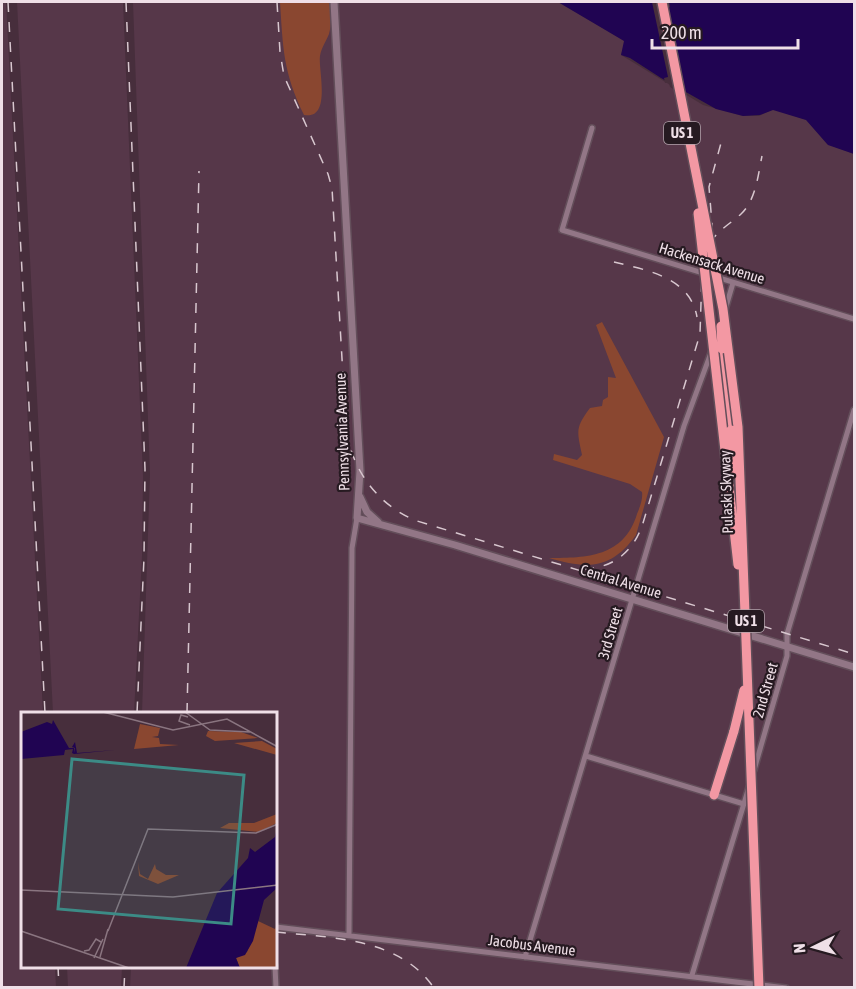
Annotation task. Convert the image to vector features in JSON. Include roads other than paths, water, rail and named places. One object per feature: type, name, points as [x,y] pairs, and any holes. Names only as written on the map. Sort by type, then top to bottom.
[{"type":"highway","name":"Pulaski Skyway","points":[[655,2],[701,227],[738,561],[754,987]]},
{"type":"highway","name":"Pulaski Skyway","points":[[662,2],[727,334],[739,447],[759,987]]},
{"type":"highway","points":[[713,255],[738,513],[745,659],[745,688],[714,795]]},
{"type":"highway","points":[[705,266],[713,295],[722,349]]},
{"type":"main road","name":"Pennsylvania Avenue","points":[[334,2],[360,471],[357,518]]},
{"type":"main road","points":[[359,492],[364,508],[379,522]]},
{"type":"main road","name":"Central Avenue","points":[[357,518],[379,522],[855,667]]},
{"type":"street","name":"Hackensack Avenue","points":[[592,128],[562,230],[855,319]]},
{"type":"street","name":"3rd Street","points":[[525,957],[684,426],[733,283]]},
{"type":"street","name":"2nd Street","points":[[692,975],[787,656],[787,634],[855,410]]},
{"type":"street","name":"Pennsylvania Avenue","points":[[349,934],[352,548],[357,518]]},
{"type":"street","points":[[586,756],[744,804]]},
{"type":"street","name":"Jacobus Avenue","points":[[278,927],[786,987]]},
{"type":"street","points":[[275,968],[276,987]]},
{"type":"railway","points":[[8,2],[45,712]]},
{"type":"railway","points":[[126,2],[145,469],[144,558],[137,712]]},
{"type":"railway","points":[[277,2],[284,76],[328,174],[332,188],[346,427],[354,457],[368,484],[390,505],[417,521],[854,654]]},
{"type":"railway","points":[[584,569],[605,565],[621,556],[634,542],[643,523],[700,334],[702,272],[712,224],[709,187],[721,143]]},
{"type":"railway","points":[[710,243],[720,231],[741,214],[750,202],[756,187],[762,156]]},
{"type":"railway","points":[[187,712],[199,171]]},
{"type":"railway","points":[[614,262],[652,272],[676,284],[693,303],[697,317]]},
{"type":"railway","points":[[278,932],[341,939],[383,949],[419,971],[434,988]]},
{"type":"railway","points":[[58,968],[59,988]]},
{"type":"railway","points":[[124,988],[125,968]]}]
